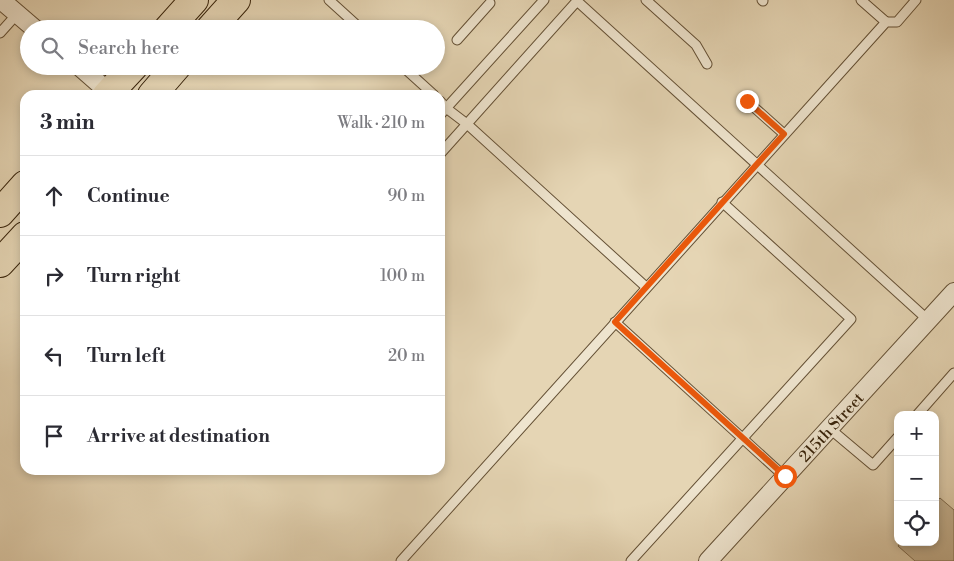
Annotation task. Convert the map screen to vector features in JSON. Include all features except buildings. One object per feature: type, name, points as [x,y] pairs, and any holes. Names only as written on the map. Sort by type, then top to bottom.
[{"type":"main road","points":[[176,20],[194,0]]},
{"type":"main road","points":[[218,20],[236,0]]},
{"type":"main road","points":[[113,90],[126,75]]},
{"type":"main road","points":[[156,90],[169,75]]},
{"type":"main road","points":[[0,213],[20,191]]},
{"type":"main road","points":[[0,263],[20,241]]},
{"type":"street","points":[[1,0],[24,20]]},
{"type":"street","points":[[89,75],[105,90]]},
{"type":"street","name":"215th Street","points":[[708,561],[954,292]]},
{"type":"lane","points":[[330,0],[351,20]]},
{"type":"lane","points":[[445,105],[544,0]]},
{"type":"lane","points":[[646,0],[696,45],[707,64]]},
{"type":"lane","points":[[861,0],[886,22],[896,22],[916,0]]},
{"type":"lane","points":[[445,148],[577,1],[928,320]]},
{"type":"lane","points":[[457,40],[490,3]]},
{"type":"lane","points":[[0,33],[17,14]]},
{"type":"lane","points":[[400,561],[886,22]]},
{"type":"lane","points":[[412,75],[428,90]]},
{"type":"lane","points":[[747,101],[784,134]]},
{"type":"lane","points":[[445,110],[467,124],[646,287]]},
{"type":"lane","points":[[631,561],[851,319],[722,202]]},
{"type":"lane","points":[[615,322],[785,476]]},
{"type":"lane","points":[[921,411],[954,373]]},
{"type":"lane","points":[[829,428],[873,465],[894,441]]},
{"type":"shaded area","points":[[939,499],[954,510],[954,561],[915,561],[898,546],[939,546]]},
{"type":"route","points":[[747,101],[784,134],[615,322],[785,476]]}]
